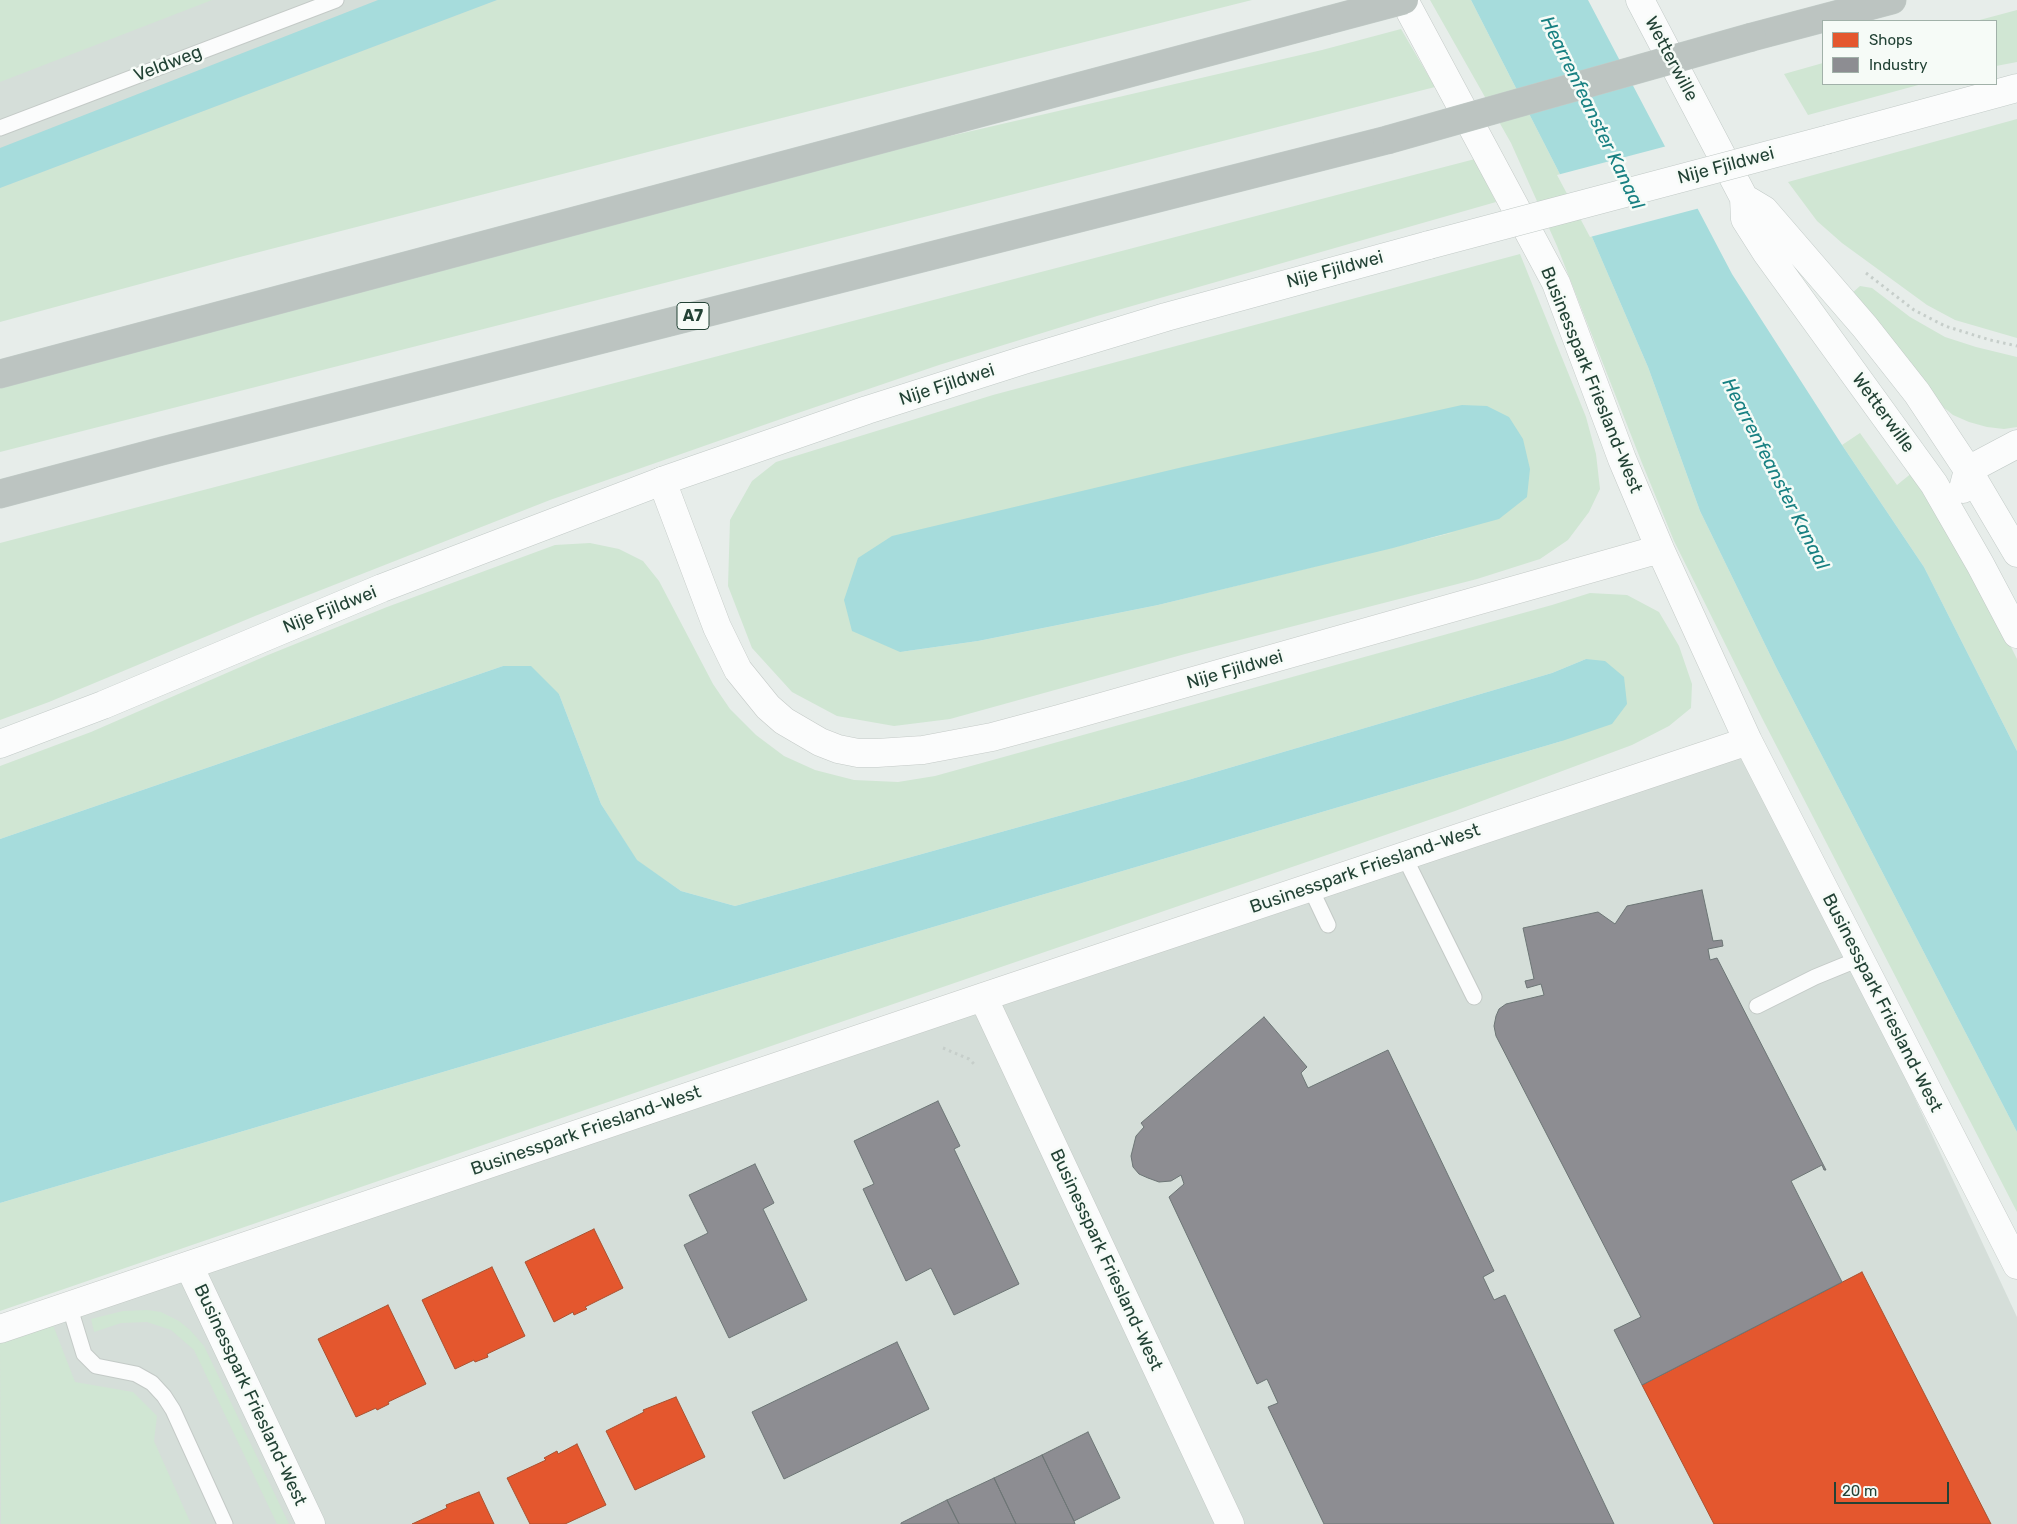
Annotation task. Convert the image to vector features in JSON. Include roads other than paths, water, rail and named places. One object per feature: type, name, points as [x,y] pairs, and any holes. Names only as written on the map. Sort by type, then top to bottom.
[{"type":"highway","points":[[0,374],[1404,0]]},
{"type":"highway","name":"A7","points":[[0,494],[1387,140],[1752,37],[1892,0]]},
{"type":"street","name":"Businesspark Friesland-West","points":[[1404,0],[1556,283],[1622,459],[1660,549],[1748,741],[2017,1265]]},
{"type":"street","name":"Wetterwille","points":[[1640,0],[1744,198],[1745,219],[1766,252],[1934,484],[2017,634]]},
{"type":"street","name":"Nije Fjildwei","points":[[0,744],[103,705],[382,588],[662,481],[866,410],[1166,317],[2017,88]]},
{"type":"street","points":[[1744,198],[1764,210],[1865,327],[1918,393],[1968,470],[2008,516],[2017,553]]},
{"type":"street","points":[[2008,516],[1955,519],[1968,470],[2017,444]]},
{"type":"street","name":"Nije Fjildwei","points":[[662,481],[717,627],[738,670],[768,707],[784,721],[820,742],[858,753],[923,750],[992,737],[1059,720],[1660,549]]},
{"type":"street","name":"Businesspark Friesland-West","points":[[0,1329],[982,997],[1748,741]]},
{"type":"street","name":"Businesspark Friesland-West","points":[[982,997],[1230,1524]]},
{"type":"street","name":"Businesspark Friesland-West","points":[[189,1266],[311,1524]]},
{"type":"lane","name":"Veldweg","points":[[0,128],[336,0]]},
{"type":"lane","points":[[1404,856],[1474,997]]},
{"type":"lane","points":[[1310,887],[1328,925]]},
{"type":"lane","points":[[1757,1006],[1815,977],[1860,959]]},
{"type":"lane","points":[[69,1305],[84,1354],[96,1366],[136,1374],[152,1383],[164,1396],[173,1410],[225,1524]]},
{"type":"water","points":[[378,0],[497,0],[0,188],[0,148]]},
{"type":"water","name":"Hearrenfeanster Kanaal","points":[[1471,0],[1588,0],[1732,274],[1842,445],[1924,567],[2017,751],[2017,1132],[1776,667],[1700,511],[1648,367],[1592,237]]},
{"type":"water","points":[[1462,405],[1487,406],[1509,417],[1523,439],[1530,469],[1527,497],[1499,519],[1393,548],[1158,605],[978,641],[900,652],[852,631],[844,600],[858,558],[892,536],[1183,467]]},
{"type":"water","points":[[1586,659],[1605,661],[1624,677],[1627,704],[1612,724],[1562,741],[0,1203],[0,839],[503,666],[531,666],[559,694],[601,804],[637,860],[681,891],[735,906],[1188,780],[1552,673]]}]
